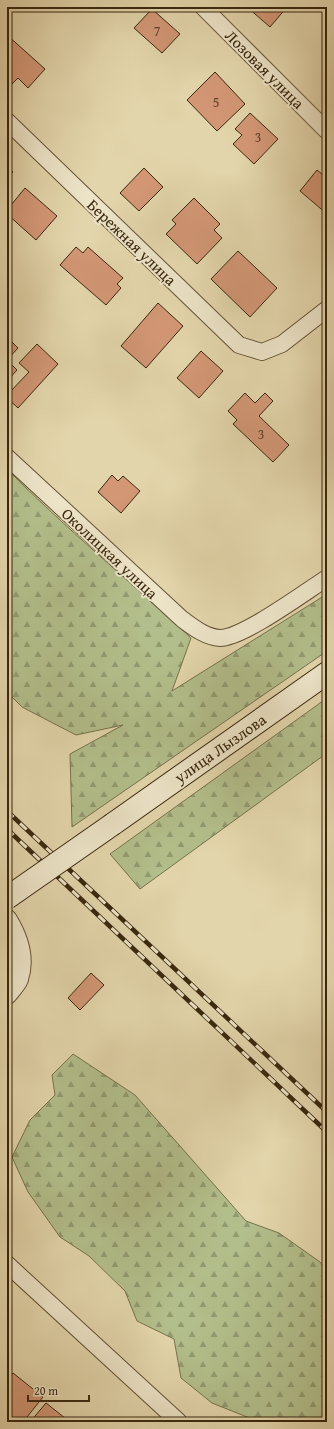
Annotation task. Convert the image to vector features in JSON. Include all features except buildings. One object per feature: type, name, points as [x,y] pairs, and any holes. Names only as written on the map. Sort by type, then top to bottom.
[{"type":"main road","name":"улица Лызлова","points":[[7,898],[327,673]]},
{"type":"street","name":"Лозовая улица","points":[[202,7],[327,131]]},
{"type":"street","name":"Бережная улица","points":[[7,121],[239,345],[262,352],[282,344],[327,309]]},
{"type":"street","name":"Околицкая улица","points":[[7,457],[182,619],[201,632],[220,638],[248,629],[327,578]]},
{"type":"street","points":[[7,920],[15,933],[22,957],[18,980],[7,994]]},
{"type":"street","points":[[7,1264],[179,1422]]},
{"type":"green space","points":[[7,469],[29,491],[191,638],[172,691],[327,594],[327,651],[72,827],[70,754],[123,725],[76,735],[22,707],[7,692]]},
{"type":"green space","points":[[327,698],[327,753],[140,889],[110,854]]},
{"type":"green space","points":[[73,1054],[135,1095],[246,1221],[279,1233],[320,1262],[327,1271],[327,1422],[253,1422],[252,1419],[212,1403],[181,1378],[174,1339],[137,1321],[125,1291],[89,1256],[60,1237],[28,1192],[12,1157],[30,1120],[55,1095],[52,1075]]},
{"type":"railway","points":[[7,811],[327,1112]]},
{"type":"railway","points":[[7,829],[327,1132]]}]
